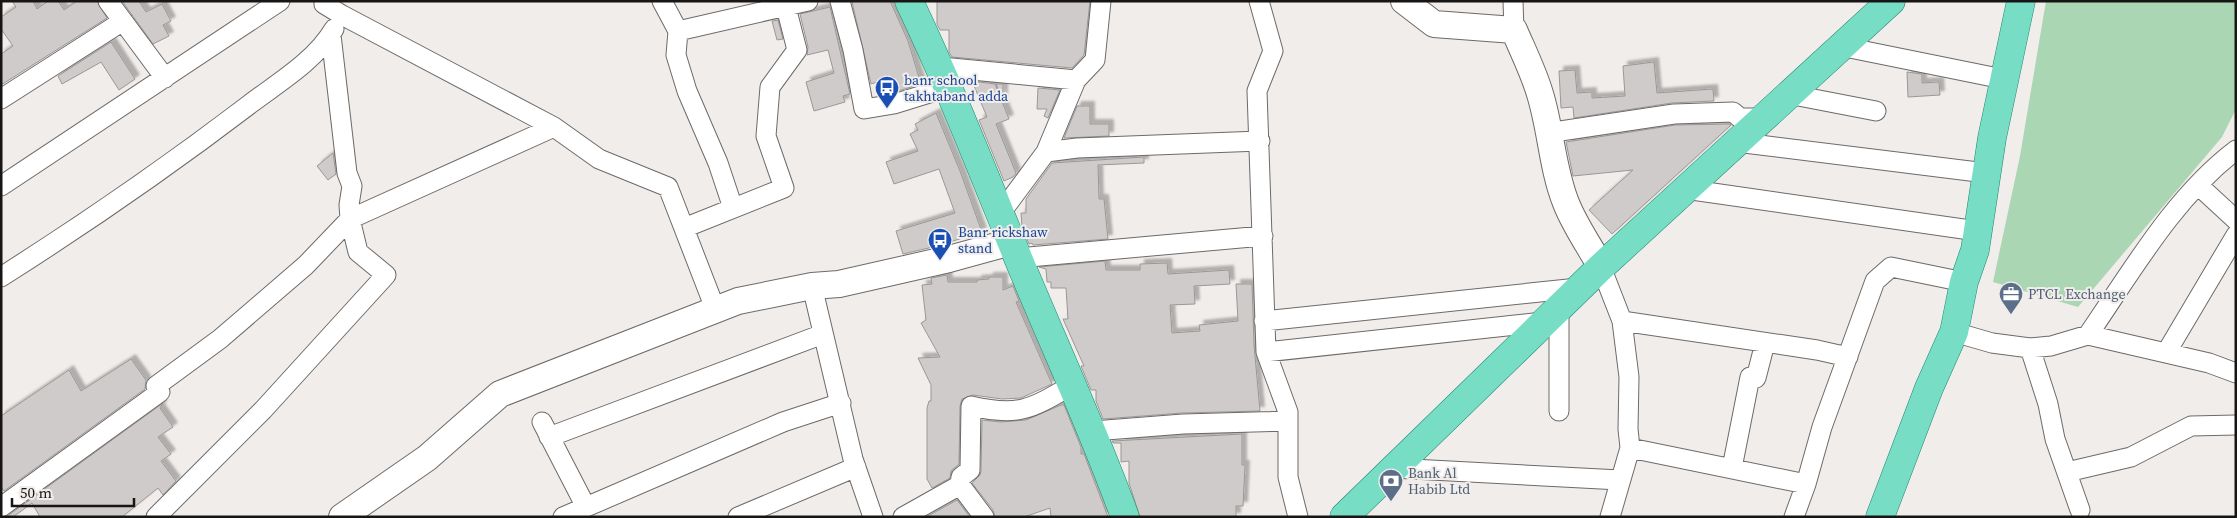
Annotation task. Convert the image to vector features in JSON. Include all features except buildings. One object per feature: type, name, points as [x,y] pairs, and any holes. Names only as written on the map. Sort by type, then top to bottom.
[{"type":"main road","points":[[909,1],[945,77],[1015,250],[1093,431],[1125,517]]},
{"type":"main road","points":[[1404,1],[1434,24],[1514,30],[1540,94],[1565,201],[1580,234],[1601,267]]},
{"type":"main road","points":[[1344,517],[1601,267],[1891,1]]},
{"type":"main road","points":[[1880,517],[1929,388],[1954,332],[1964,282],[1975,250],[1986,173],[2003,79],[2021,1]]},
{"type":"main road","points":[[342,517],[427,458],[500,394],[738,301],[812,286],[839,284],[949,259],[1015,250]]},
{"type":"street","points":[[108,1],[165,78]]},
{"type":"street","points":[[1,186],[280,1]]},
{"type":"street","points":[[324,1],[324,4],[342,15],[554,127],[599,159],[668,187],[716,311]]},
{"type":"street","points":[[662,1],[678,31],[676,55],[681,73],[718,164],[733,208]]},
{"type":"street","points":[[678,31],[808,1]]},
{"type":"street","points":[[840,1],[853,50],[864,109],[894,104],[945,77],[1076,80]]},
{"type":"street","points":[[1000,214],[1046,152],[1076,80],[1095,60],[1102,1]]},
{"type":"street","points":[[1259,1],[1273,51],[1257,91],[1266,352],[1288,412],[1288,477],[1298,517]]},
{"type":"street","points":[[1513,1],[1514,30]]},
{"type":"street","points":[[684,228],[784,188],[766,136],[770,87],[797,50],[786,7]]},
{"type":"street","points":[[1,276],[54,243],[212,133],[312,58],[331,35],[342,15]]},
{"type":"street","points":[[1,100],[123,21]]},
{"type":"street","points":[[156,517],[263,410],[386,275],[358,252],[350,219],[349,205],[352,186],[347,173],[331,35]]},
{"type":"street","points":[[1840,46],[2003,79]]},
{"type":"street","points":[[1788,94],[1876,111]]},
{"type":"street","points":[[1548,133],[1674,114],[1733,112],[1740,118],[1762,118]]},
{"type":"street","points":[[1,507],[160,392],[156,386],[220,339],[306,265],[350,219],[554,127]]},
{"type":"street","points":[[1046,152],[1076,148],[1260,141]]},
{"type":"street","points":[[1736,142],[1986,173]]},
{"type":"street","points":[[2088,335],[2160,231],[2211,168],[2236,150]]},
{"type":"street","points":[[2198,185],[2236,220]]},
{"type":"street","points":[[1685,189],[1977,231]]},
{"type":"street","points":[[2166,353],[2236,235]]},
{"type":"street","points":[[1015,250],[1263,236]]},
{"type":"street","points":[[1601,267],[1622,321],[1630,377],[1628,429],[1630,448],[1610,517]]},
{"type":"street","points":[[1794,517],[1806,484],[1822,427],[1875,281],[1891,267],[1964,282]]},
{"type":"street","points":[[812,286],[856,467],[873,517]]},
{"type":"street","points":[[1264,321],[1560,306]]},
{"type":"street","points":[[1266,352],[1560,306]]},
{"type":"street","points":[[1558,411],[1560,306]]},
{"type":"street","points":[[1622,321],[1765,342],[1848,357]]},
{"type":"street","points":[[1954,332],[1992,343],[2030,348],[2051,346],[2088,335],[2234,369]]},
{"type":"street","points":[[586,507],[546,430],[823,334]]},
{"type":"street","points":[[1732,468],[1750,378],[1756,378],[1765,342]]},
{"type":"street","points":[[2030,348],[2048,404],[2055,439],[2080,510]]},
{"type":"street","points":[[984,517],[960,485],[961,477],[970,470],[971,406],[1013,412],[1038,405],[1072,384]]},
{"type":"street","points":[[563,517],[783,422],[841,402]]},
{"type":"street","points":[[1093,431],[1183,424],[1288,421]]},
{"type":"street","points":[[2067,472],[2131,457],[2191,426],[2236,425]]},
{"type":"street","points":[[1630,448],[1806,484]]},
{"type":"street","points":[[738,517],[856,467]]},
{"type":"street","points":[[1394,468],[1620,480]]},
{"type":"street","points":[[903,517],[960,485]]},
{"type":"green space","points":[[2046,1],[2236,1],[2236,109],[2222,137],[2078,307],[1993,282],[2020,156]]},
{"type":"place","name":"banr school takhtaband adda","points":[[887,109]]},
{"type":"place","name":"Banr rickshaw stand","points":[[940,261]]},
{"type":"place","name":"PTCL Exchange","points":[[2011,315]]},
{"type":"place","name":"Bank Al Habib Ltd","points":[[1391,502]]}]
